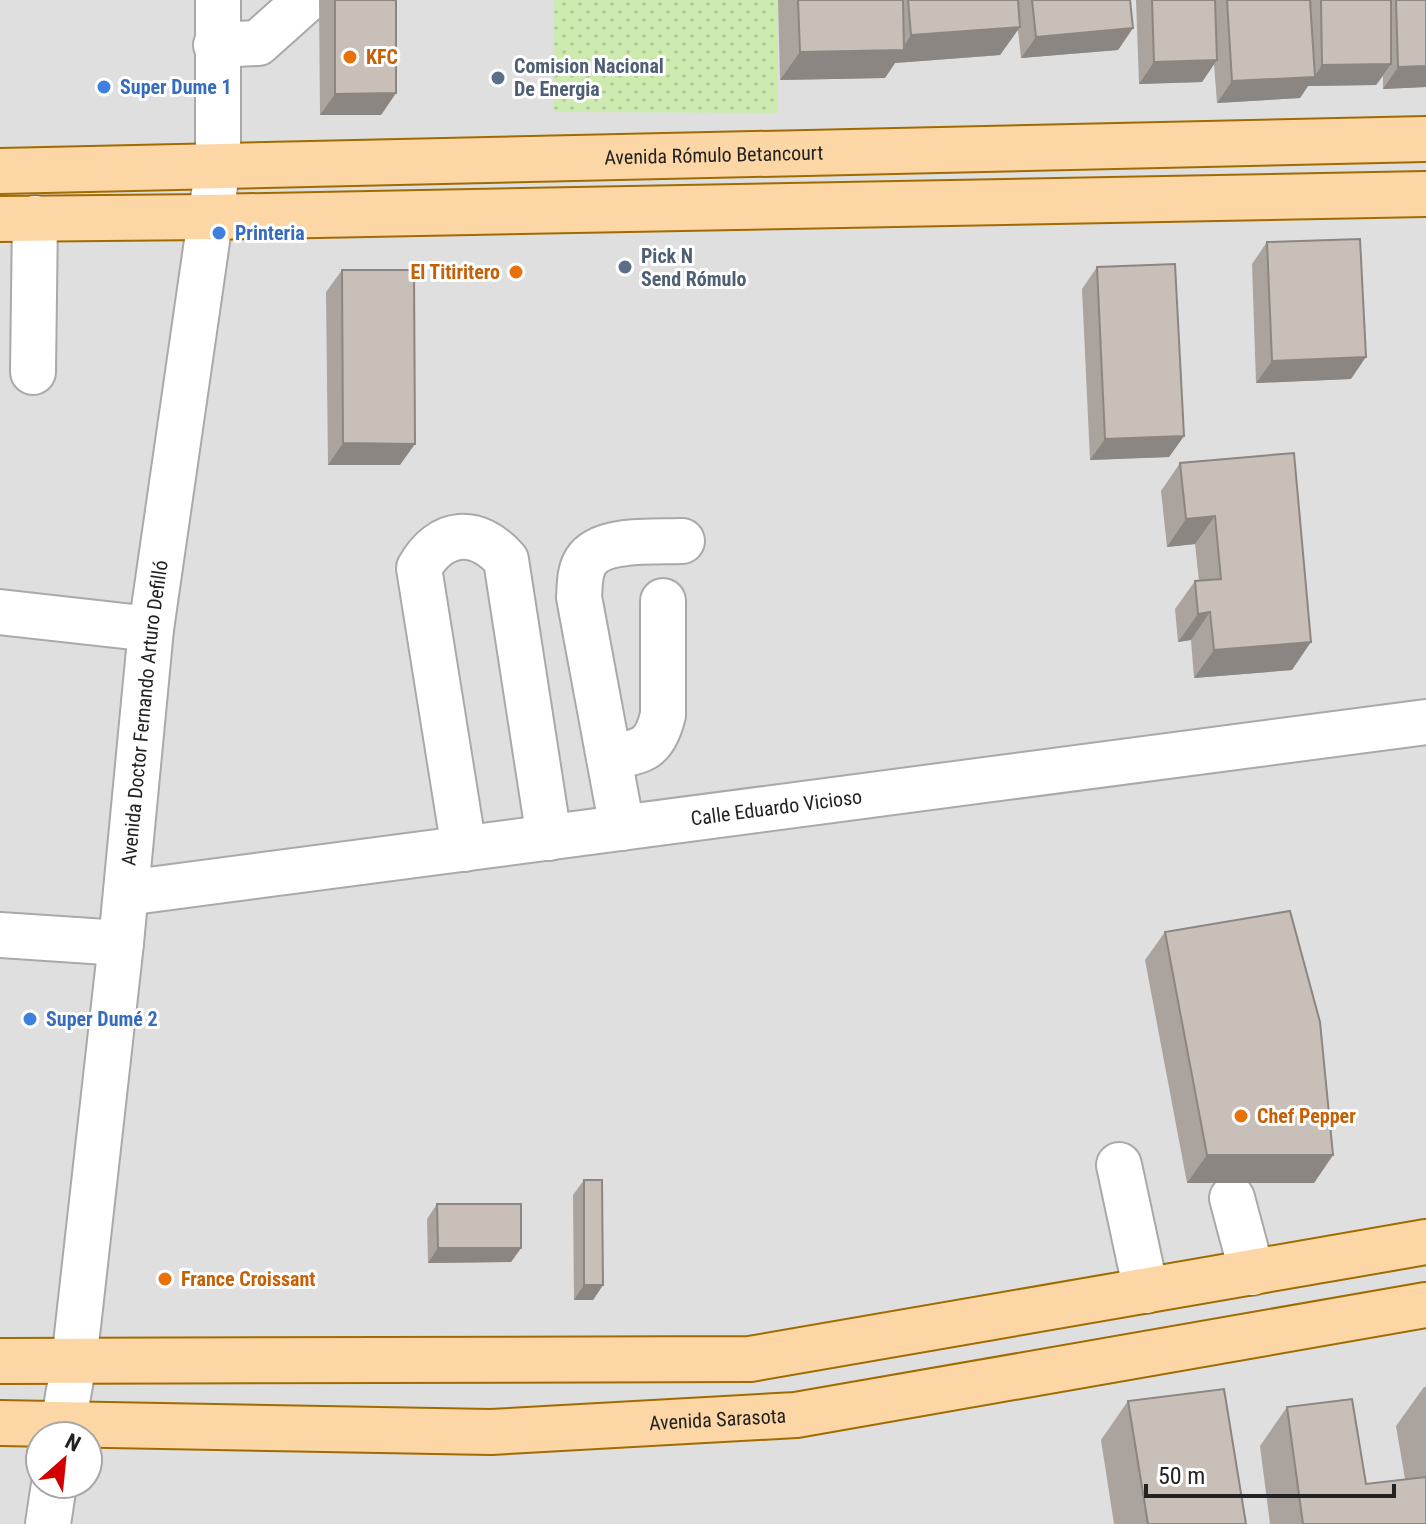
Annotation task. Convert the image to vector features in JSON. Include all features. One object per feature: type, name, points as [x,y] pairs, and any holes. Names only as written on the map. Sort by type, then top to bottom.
[{"type":"main road","name":"Avenida Rómulo Betancourt","points":[[0,171],[1426,139]]},
{"type":"main road","points":[[17,218],[1426,194]]},
{"type":"main road","points":[[0,1361],[750,1359],[1426,1242]]},
{"type":"main road","name":"Avenida Sarasota","points":[[104,1430],[491,1432],[796,1415],[1426,1305]]},
{"type":"main road","name":"Avenida Sarasota","points":[[0,1423],[24,1426]]},
{"type":"street","name":"Avenida Doctor Fernando Arturo Defilló","points":[[63,1420],[74,1362],[121,943],[151,629],[218,165],[218,0]]},
{"type":"street","points":[[216,45],[258,43],[306,0]]},
{"type":"street","points":[[17,218],[33,372]]},
{"type":"street","points":[[464,849],[419,568],[438,544],[452,538],[482,540],[506,560],[549,838]]},
{"type":"street","points":[[622,828],[579,597],[581,571],[587,558],[609,546],[682,541]]},
{"type":"street","points":[[609,757],[641,751],[652,744],[660,728],[663,715],[663,601]]},
{"type":"street","points":[[0,612],[151,629]]},
{"type":"street","name":"Calle Eduardo Vicioso","points":[[126,893],[1426,722]]},
{"type":"street","points":[[0,935],[121,943]]},
{"type":"street","points":[[1119,1165],[1146,1291]]},
{"type":"street","points":[[1232,1198],[1252,1273]]},
{"type":"street","points":[[48,1524],[52,1500]]},
{"type":"shaded area","points":[[0,0],[1426,0],[1426,1524],[0,1524]]},
{"type":"green space","points":[[553,0],[778,0],[778,113],[553,112]]},
{"type":"building","name":"KFC","points":[[335,0],[396,0],[396,93],[335,94]]},
{"type":"building","points":[[798,0],[903,0],[904,50],[800,52]]},
{"type":"building","points":[[908,0],[1018,0],[1020,27],[911,35]]},
{"type":"building","points":[[1032,0],[1130,0],[1133,28],[1036,37]]},
{"type":"building","points":[[1152,0],[1215,0],[1217,60],[1154,62]]},
{"type":"building","points":[[1227,0],[1310,0],[1315,77],[1232,81]]},
{"type":"building","points":[[1321,0],[1391,0],[1391,64],[1322,65]]},
{"type":"building","points":[[1396,0],[1426,0],[1426,66],[1398,67]]},
{"type":"building","points":[[1360,239],[1366,357],[1272,361],[1267,242]]},
{"type":"building","points":[[1175,264],[1184,436],[1105,439],[1097,267]]},
{"type":"building","points":[[342,270],[414,270],[415,444],[343,443]]},
{"type":"building","points":[[1294,453],[1311,642],[1214,650],[1210,612],[1198,614],[1195,581],[1221,579],[1215,516],[1186,519],[1180,463]]},
{"type":"building","name":"Chef Pepper","points":[[1290,911],[1320,1022],[1333,1155],[1207,1155],[1165,932]]},
{"type":"building","points":[[584,1180],[602,1180],[603,1285],[584,1285]]},
{"type":"building","points":[[437,1204],[521,1204],[521,1248],[438,1248]]},
{"type":"building","points":[[1224,1389],[1246,1524],[1148,1524],[1128,1401]]},
{"type":"building","points":[[1352,1399],[1366,1484],[1426,1477],[1426,1524],[1303,1524],[1287,1407]]},
{"type":"place","name":"KFC","points":[[350,57]]},
{"type":"place","name":"Comision Nacional De Energia","points":[[498,78]]},
{"type":"place","name":"Super Dume 1","points":[[104,87]]},
{"type":"place","name":"Printeria","points":[[219,233]]},
{"type":"place","name":"Pick N Send Rómulo","points":[[625,267]]},
{"type":"place","name":"El Titiritero","points":[[516,272]]},
{"type":"place","name":"Super Dumé 2","points":[[30,1019]]},
{"type":"place","name":"Chef Pepper","points":[[1241,1116]]},
{"type":"place","name":"France Croissant","points":[[165,1279]]}]
